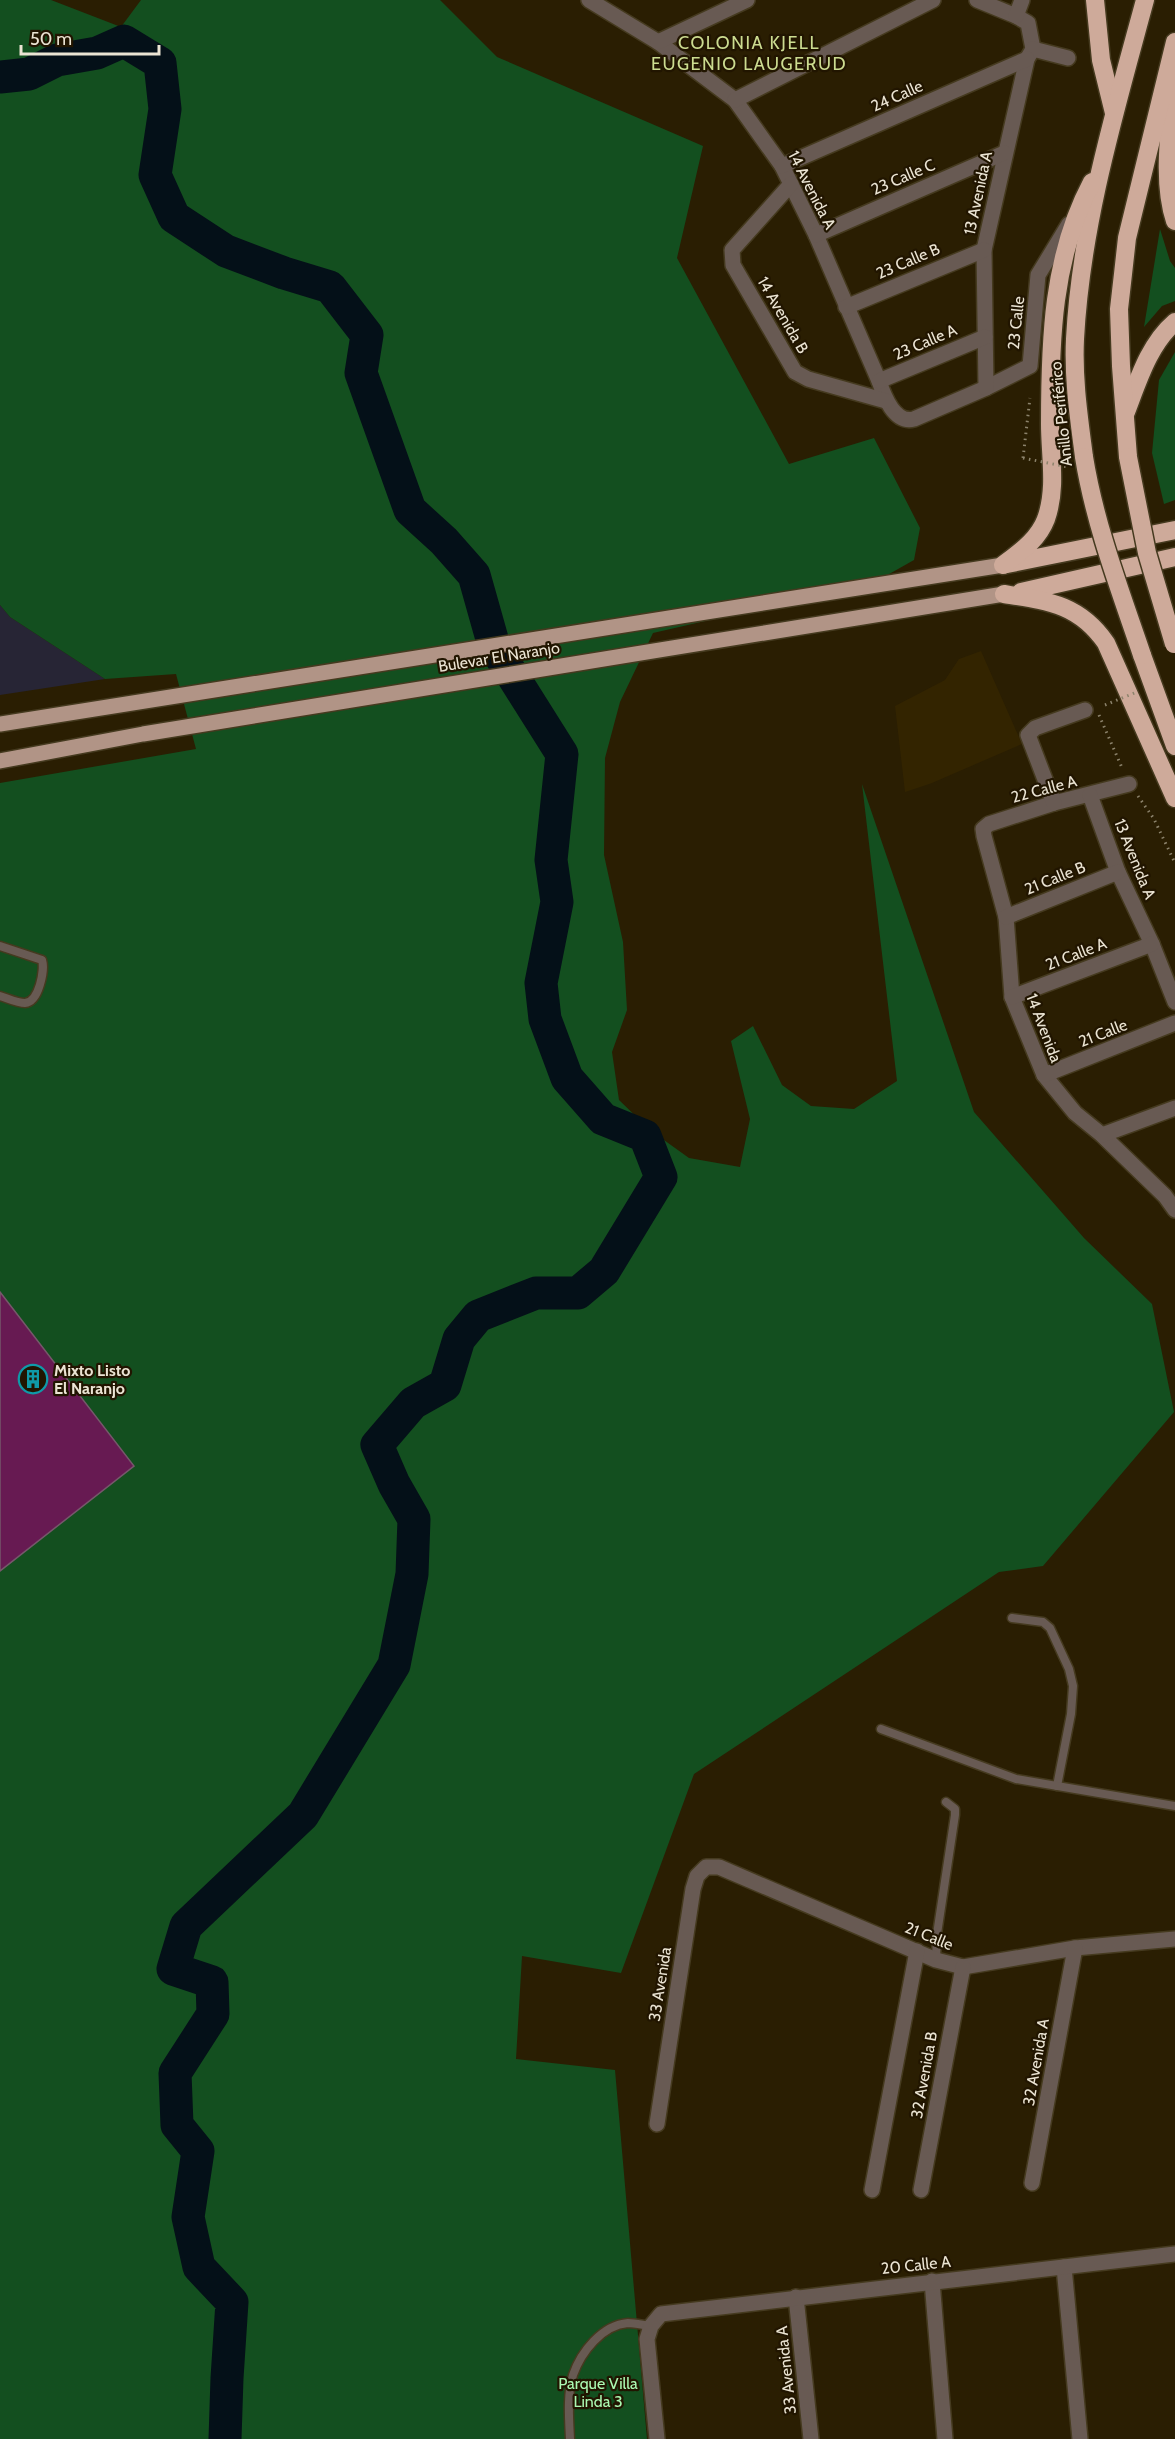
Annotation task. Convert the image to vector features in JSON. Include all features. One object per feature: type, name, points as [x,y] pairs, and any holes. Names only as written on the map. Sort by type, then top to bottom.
[{"type":"highway","points":[[1095,0],[1101,60],[1114,114]]},
{"type":"highway","name":"Anillo Periférico","points":[[1145,0],[1114,114],[1090,218],[1075,339],[1076,393],[1088,482],[1110,559],[1175,746]]},
{"type":"highway","points":[[1174,645],[1147,552],[1128,457],[1119,309],[1127,238],[1175,42]]},
{"type":"highway","points":[[1175,63],[1168,176],[1169,195],[1175,221]]},
{"type":"highway","points":[[1003,565],[1025,548],[1040,532],[1053,495],[1050,375],[1054,306],[1065,249],[1081,203],[1104,160]]},
{"type":"highway","points":[[1168,176],[1175,195]]},
{"type":"highway","points":[[1124,417],[1152,352],[1165,332],[1175,322]]},
{"type":"highway","points":[[1003,565],[1175,530]]},
{"type":"highway","points":[[1004,594],[1175,557]]},
{"type":"highway","points":[[1004,594],[1057,604],[1080,616],[1099,633],[1106,643],[1175,798]]},
{"type":"main road","name":"Bulevar El Naranjo","points":[[0,724],[1003,565]]},
{"type":"main road","name":"Bulevar El Naranjo","points":[[0,761],[143,734],[1004,594]]},
{"type":"street","name":"14 Avenida A","points":[[589,0],[658,42],[735,100],[782,166],[816,235],[886,400],[902,418],[907,421],[914,419]]},
{"type":"street","points":[[658,42],[747,0]]},
{"type":"street","points":[[735,100],[933,0]]},
{"type":"street","points":[[977,0],[1016,16],[1022,0]]},
{"type":"street","name":"13 Avenida A","points":[[986,388],[984,249],[1004,153],[1030,54],[1028,23],[1016,16]]},
{"type":"street","points":[[1030,54],[1068,58]]},
{"type":"street","name":"24 Calle","points":[[782,166],[1030,54]]},
{"type":"street","name":"23 Calle C","points":[[816,235],[1004,153]]},
{"type":"street","name":"14 Avenida B","points":[[791,184],[732,250],[733,265],[795,372],[808,378],[886,400]]},
{"type":"street","name":"23 Calle","points":[[914,419],[1030,366],[1038,275],[1081,203]]},
{"type":"street","name":"23 Calle B","points":[[846,307],[984,249]]},
{"type":"street","name":"23 Calle A","points":[[879,381],[985,337]]},
{"type":"street","points":[[1054,804],[1029,741],[1030,731],[1085,710]]},
{"type":"street","name":"22 Calle A","points":[[986,843],[983,829],[989,824],[1129,783]]},
{"type":"street","name":"13 Avenida A","points":[[1090,795],[1118,872],[1152,944],[1175,1002]]},
{"type":"street","name":"14 Avenida","points":[[986,843],[1005,917],[1012,997],[1044,1075],[1075,1113],[1170,1194],[1175,1210]]},
{"type":"street","name":"21 Calle B","points":[[1005,917],[1118,872]]},
{"type":"street","name":"21 Calle A","points":[[1012,997],[1152,944]]},
{"type":"street","name":"21 Calle","points":[[1044,1075],[1175,1023]]},
{"type":"street","points":[[1102,1135],[1175,1108]]},
{"type":"street","name":"33 Avenida","points":[[657,2124],[693,1889],[697,1876],[706,1866],[719,1867]]},
{"type":"street","name":"21 Calle","points":[[719,1867],[936,1960],[963,1967],[1075,1948],[1175,1939]]},
{"type":"street","name":"32 Avenida A","points":[[1032,2183],[1075,1948]]},
{"type":"street","points":[[872,2190],[917,1951]]},
{"type":"street","name":"32 Avenida B","points":[[921,2190],[963,1967]]},
{"type":"street","name":"20 Calle A","points":[[656,2320],[796,2297],[1175,2254]]},
{"type":"street","points":[[1064,2267],[1080,2439]]},
{"type":"street","points":[[932,2281],[945,2439]]},
{"type":"street","name":"33 Avenida A","points":[[796,2297],[811,2439]]},
{"type":"street","points":[[656,2320],[647,2339],[657,2439]]},
{"type":"lane","points":[[0,946],[42,960],[44,967],[35,996],[30,1001],[24,1003],[0,996]]},
{"type":"lane","points":[[1012,1618],[1043,1622],[1050,1628],[1069,1669],[1073,1686],[1071,1713],[1057,1786]]},
{"type":"lane","points":[[881,1730],[1016,1779],[1175,1806]]},
{"type":"lane","points":[[936,1960],[937,1934],[955,1815],[955,1809],[946,1802]]},
{"type":"lane","points":[[570,2439],[568,2409],[573,2375],[583,2355],[600,2334],[619,2325],[656,2320]]},
{"type":"path","points":[[1030,366],[1032,383],[1023,458],[1077,469],[1080,483],[1088,482]]},
{"type":"path","points":[[1105,705],[1137,692]]},
{"type":"shaded area","points":[[0,605],[10,617],[105,679],[0,695]]},
{"type":"shaded area","points":[[981,651],[1022,744],[932,783],[905,792],[895,706],[945,680],[959,659]]},
{"type":"green space","name":"Parque Villa Linda 3","points":[[0,0],[51,0],[121,27],[141,0],[440,0],[497,57],[703,146],[677,258],[789,464],[874,438],[920,528],[914,560],[875,582],[653,633],[620,702],[605,758],[604,855],[623,942],[627,1010],[612,1052],[619,1100],[650,1130],[689,1158],[740,1167],[750,1119],[731,1041],[753,1026],[782,1085],[811,1106],[854,1109],[897,1081],[862,784],[974,1112],[1084,1238],[1152,1304],[1174,1412],[1043,1566],[999,1572],[694,1774],[621,1973],[522,1956],[516,2059],[615,2070],[647,2439],[0,2439],[0,783],[196,749],[176,674],[105,679],[10,617],[0,605]]},
{"type":"green space","points":[[1160,229],[1170,261],[1175,268],[1175,301],[1162,306],[1144,327]]},
{"type":"green space","points":[[1175,352],[1175,500],[1164,504],[1152,453],[1159,380]]},
{"type":"building","name":"Mixto Listo El Naranjo","points":[[0,1292],[134,1466],[0,1571]]},
{"type":"waterway","points":[[0,77],[29,74],[57,60],[97,53],[124,41],[160,63],[165,109],[155,175],[174,217],[226,251],[284,273],[330,287],[367,335],[361,373],[410,510],[444,541],[474,575],[494,646],[562,754],[551,860],[557,902],[541,983],[545,1019],[567,1078],[603,1119],[645,1136],[661,1177],[604,1271],[578,1293],[536,1293],[478,1316],[459,1339],[445,1385],[413,1403],[377,1445],[394,1484],[414,1519],[412,1574],[394,1665],[303,1815],[186,1926],[173,1969],[212,1982],[213,2014],[175,2073],[177,2125],[198,2151],[188,2217],[199,2267],[232,2302],[225,2439]]},
{"type":"place","name":"Mixto Listo El Naranjo","points":[[33,1379]]},
{"type":"district","name":"COLONIA KJELL EUGENIO LAUGERUD","points":[[749,53]]}]
